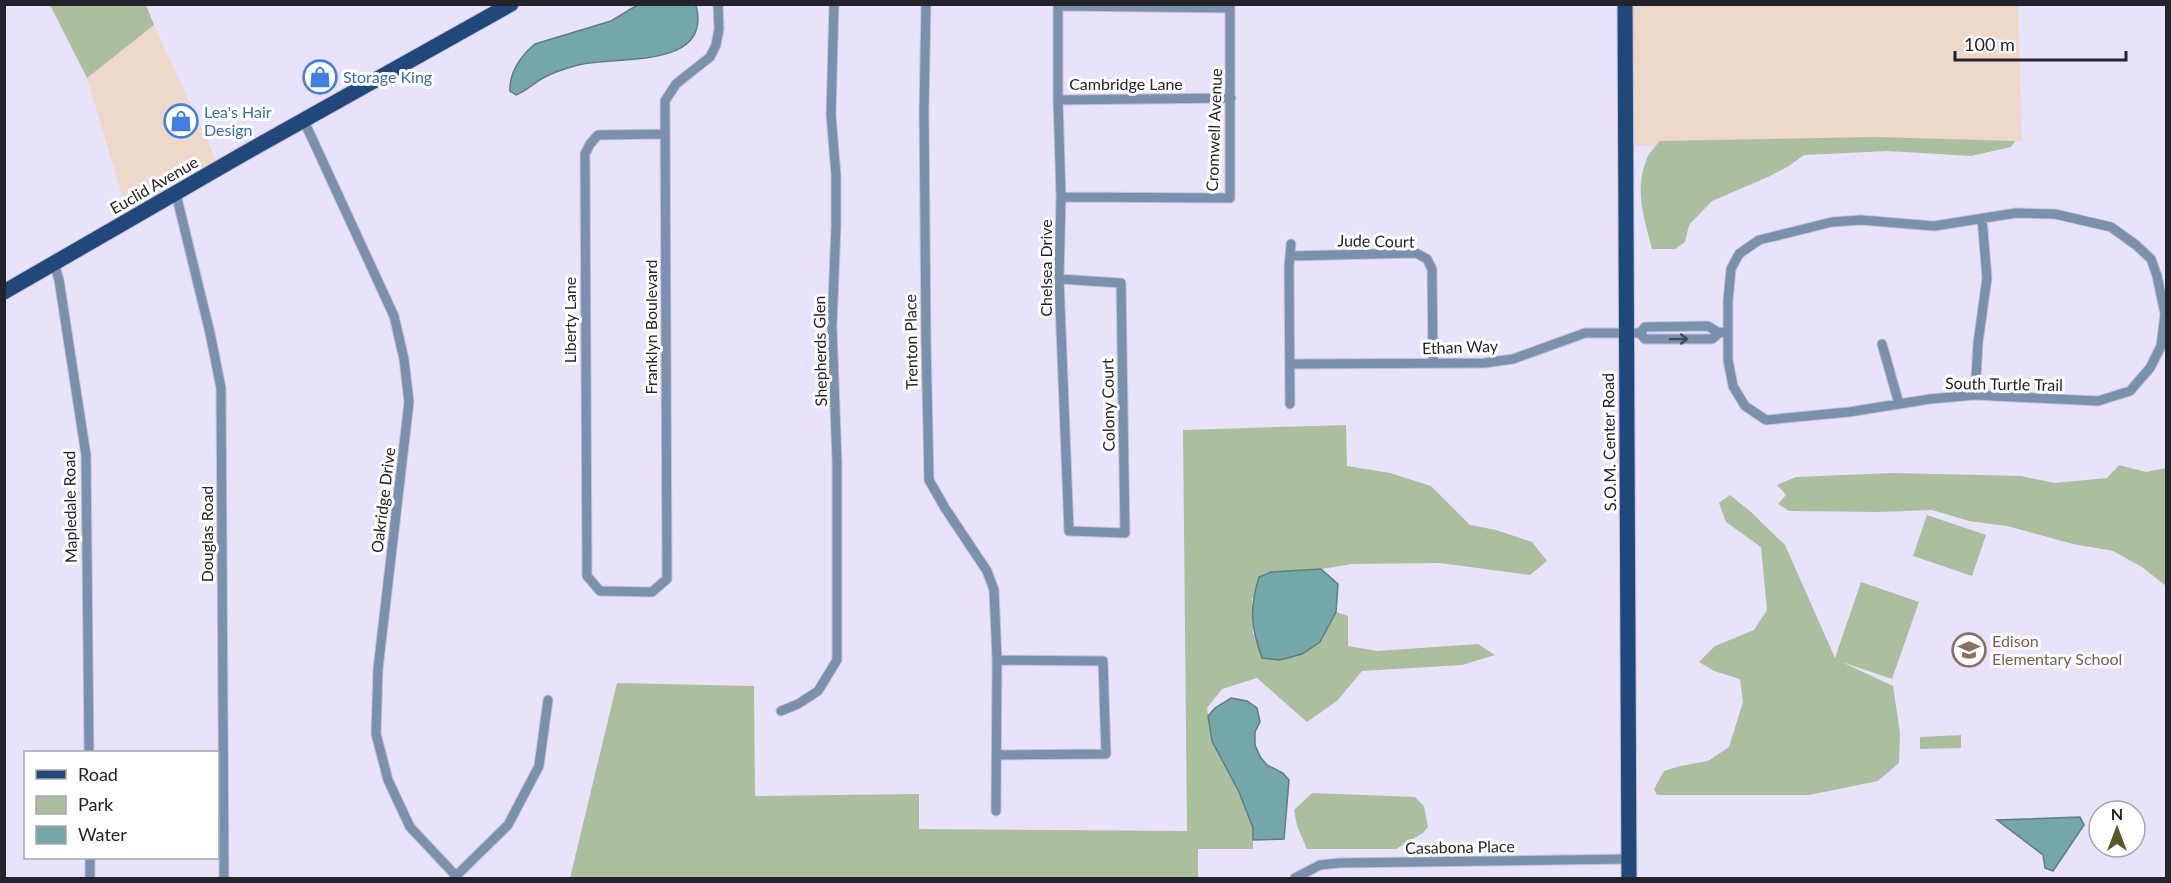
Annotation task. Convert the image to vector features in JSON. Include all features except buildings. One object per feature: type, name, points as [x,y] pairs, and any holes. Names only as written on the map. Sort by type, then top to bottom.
[{"type":"main road","name":"Euclid Avenue","points":[[4,292],[245,153],[511,4]]},
{"type":"main road","name":"S.O.M. Center Road","points":[[1625,4],[1633,333],[1629,879]]},
{"type":"street","name":"Franklyn Boulevard","points":[[586,576],[600,591],[652,592],[667,579],[665,102],[676,84],[710,57],[716,45],[719,29],[718,4]]},
{"type":"street","name":"Shepherds Glen","points":[[781,711],[798,704],[818,691],[837,660],[837,462],[832,327],[836,175],[831,115],[834,4]]},
{"type":"street","name":"Trenton Place","points":[[926,4],[924,168],[929,480],[987,571],[994,590],[998,755],[996,811]]},
{"type":"street","points":[[1058,5],[1230,6]]},
{"type":"street","name":"Chelsea Drive","points":[[1058,5],[1061,197],[1059,279],[1069,531]]},
{"type":"street","name":"Cromwell Avenue","points":[[1061,197],[1230,198],[1230,6]]},
{"type":"street","name":"Cambridge Lane","points":[[1058,100],[1231,98]]},
{"type":"street","name":"Oakridge Drive","points":[[304,121],[394,316],[404,359],[409,402],[378,669],[376,734],[388,780],[410,827],[456,878]]},
{"type":"street","name":"Liberty Lane","points":[[586,576],[585,154],[598,135],[665,134]]},
{"type":"street","name":"Douglas Road","points":[[176,194],[221,388],[221,815],[224,879]]},
{"type":"street","name":"South Turtle Trail","points":[[2016,213],[2055,214],[2111,227],[2151,259],[2165,314],[2161,346],[2150,368],[2130,391],[2098,401],[1975,395],[1930,399],[1849,412],[1766,420],[1745,406],[1733,386],[1724,332],[1731,268],[1739,254],[1759,240],[1832,222],[1861,220],[1934,226],[1982,218],[2016,213]]},
{"type":"street","points":[[1975,395],[1978,344],[1987,278],[1982,218]]},
{"type":"street","points":[[1290,404],[1288,267],[1291,244]]},
{"type":"street","name":"Jude Court","points":[[1291,256],[1416,254],[1427,259],[1432,269],[1433,363]]},
{"type":"street","name":"Mapledale Road","points":[[54,263],[59,280],[86,454],[89,751]]},
{"type":"street","name":"Colony Court","points":[[1059,279],[1121,283],[1125,533],[1069,531]]},
{"type":"street","name":"Ethan Way","points":[[1291,364],[1484,363],[1513,359],[1585,333],[1633,333],[1645,327],[1687,326],[1708,326],[1724,332]]},
{"type":"street","points":[[1882,344],[1899,404]]},
{"type":"street","points":[[997,660],[1103,661],[1106,754],[998,755]]},
{"type":"street","points":[[456,878],[508,825],[539,766],[548,700]]},
{"type":"street","points":[[90,859],[90,879]]},
{"type":"street","name":"Casabona Place","points":[[1295,879],[1320,866],[1338,863],[1629,859]]},
{"type":"shaded area","points":[[1630,5],[2018,5],[2022,141],[1633,146]]},
{"type":"shaded area","points":[[154,25],[217,162],[124,217],[124,202],[87,78]]},
{"type":"green space","points":[[50,5],[146,5],[154,25],[87,78]]},
{"type":"green space","points":[[1876,137],[2015,141],[2011,147],[1971,156],[1888,151],[1804,155],[1768,177],[1712,201],[1689,225],[1685,242],[1675,249],[1652,249],[1642,205],[1641,183],[1647,158],[1660,141]]},
{"type":"green space","points":[[1346,425],[1347,466],[1390,473],[1431,486],[1470,525],[1496,530],[1532,542],[1547,561],[1530,575],[1440,563],[1352,564],[1321,569],[1271,572],[1252,599],[1253,633],[1263,658],[1320,642],[1336,612],[1348,616],[1348,646],[1377,651],[1478,644],[1495,655],[1462,665],[1362,671],[1337,701],[1307,722],[1257,678],[1222,689],[1207,708],[1212,741],[1239,792],[1253,828],[1253,849],[1198,849],[1198,878],[570,878],[617,683],[754,686],[755,796],[919,794],[919,829],[1187,831],[1183,430]]},
{"type":"green space","points":[[2119,465],[2146,472],[2166,468],[2166,586],[2142,567],[2113,551],[2073,544],[2007,526],[1969,521],[1932,510],[1789,511],[1778,504],[1786,495],[1777,485],[1796,477],[1893,473],[2021,476],[2054,483],[2107,478]]},
{"type":"green space","points":[[1730,495],[1785,545],[1835,658],[1861,582],[1919,602],[1892,679],[1842,662],[1893,686],[1900,733],[1899,763],[1878,781],[1809,795],[1657,795],[1654,789],[1664,771],[1708,761],[1729,747],[1743,702],[1740,679],[1714,671],[1699,662],[1715,646],[1754,630],[1767,610],[1761,547],[1726,522],[1719,503]]},
{"type":"green space","points":[[1927,515],[1986,535],[1972,576],[1913,556]]},
{"type":"green space","points":[[1961,735],[1961,748],[1920,749],[1920,737]]},
{"type":"green space","points":[[1312,793],[1415,797],[1424,806],[1428,827],[1423,833],[1396,849],[1307,849],[1297,826],[1294,810]]},
{"type":"water","points":[[639,4],[696,5],[697,26],[690,41],[676,50],[657,56],[574,66],[547,76],[516,95],[510,91],[510,84],[517,65],[535,44],[611,21]]},
{"type":"water","points":[[1321,569],[1338,584],[1336,612],[1320,642],[1302,654],[1280,660],[1262,658],[1255,637],[1253,618],[1259,577],[1271,572]]},
{"type":"water","points":[[1231,698],[1247,701],[1257,708],[1260,722],[1255,732],[1255,745],[1267,765],[1283,773],[1289,780],[1284,839],[1253,840],[1253,828],[1239,792],[1212,741],[1208,716],[1215,708]]},
{"type":"water","points":[[2080,817],[2084,825],[2053,871],[2045,868],[2043,855],[1997,820]]},
{"type":"place","name":"Storage King","points":[[320,77]]},
{"type":"place","name":"Lea's Hair Design","points":[[181,121]]},
{"type":"place","name":"Edison Elementary School","points":[[1969,650]]}]
